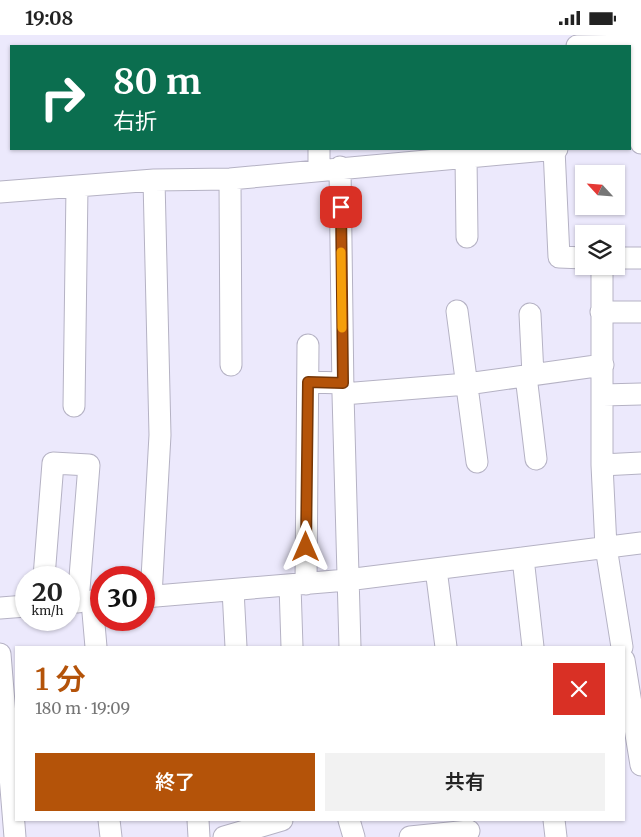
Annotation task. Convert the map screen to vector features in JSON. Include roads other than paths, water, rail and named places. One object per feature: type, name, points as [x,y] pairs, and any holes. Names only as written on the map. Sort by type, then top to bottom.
[{"type":"street","points":[[631,45],[640,45],[641,143]]},
{"type":"street","points":[[0,193],[154,180],[230,179],[326,162],[466,157],[540,150]]},
{"type":"street","points":[[550,150],[559,257],[575,257]]},
{"type":"street","points":[[466,157],[467,237]]},
{"type":"street","points":[[326,162],[343,389],[350,646]]},
{"type":"street","points":[[230,179],[231,365]]},
{"type":"street","points":[[149,566],[160,435],[154,180]]},
{"type":"street","points":[[74,406],[77,187]]},
{"type":"street","points":[[625,258],[641,258]]},
{"type":"street","points":[[602,275],[602,465],[606,547],[622,646]]},
{"type":"street","points":[[457,311],[477,462]]},
{"type":"street","points":[[601,312],[641,311]]},
{"type":"street","points":[[530,315],[530,375],[536,459]]},
{"type":"street","points":[[292,646],[298,584],[308,382],[308,345]]},
{"type":"street","points":[[308,382],[343,389],[467,385],[603,365]]},
{"type":"street","points":[[603,395],[641,394]]},
{"type":"street","points":[[45,566],[54,463],[89,465],[85,602],[96,646]]},
{"type":"street","points":[[602,465],[641,463]]},
{"type":"street","points":[[155,596],[348,580],[641,543]]},
{"type":"street","points":[[523,557],[534,646]]},
{"type":"street","points":[[436,569],[446,646]]},
{"type":"street","points":[[233,589],[236,646]]},
{"type":"street","points":[[0,608],[15,607]]},
{"type":"street","points":[[0,654],[15,837]]},
{"type":"street","points":[[625,666],[641,765]]},
{"type":"street","points":[[110,821],[110,837]]},
{"type":"street","points":[[198,821],[199,837]]},
{"type":"street","points":[[224,837],[244,825],[274,821]]},
{"type":"street","points":[[349,821],[354,837]]},
{"type":"street","points":[[554,821],[556,837]]},
{"type":"street","points":[[410,837],[469,829]]}]
